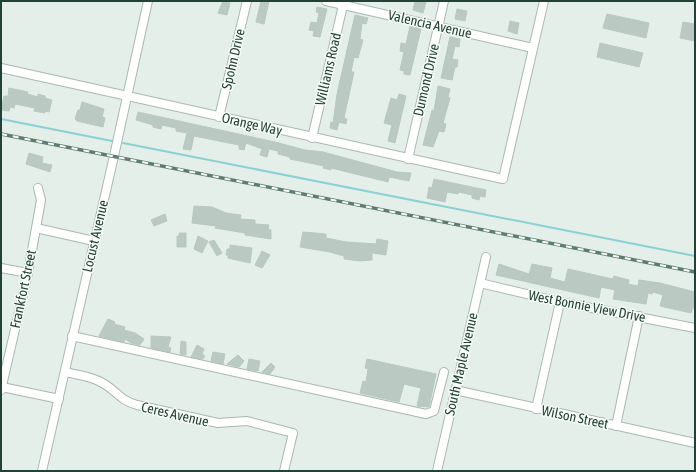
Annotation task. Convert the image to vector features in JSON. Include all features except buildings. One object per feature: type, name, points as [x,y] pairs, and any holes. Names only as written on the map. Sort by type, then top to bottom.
[{"type":"street","name":"Locust Avenue","points":[[42,471],[148,1]]},
{"type":"street","name":"Spohn Drive","points":[[219,117],[247,1]]},
{"type":"street","name":"Valencia Avenue","points":[[326,1],[344,3],[533,48]]},
{"type":"street","name":"Dumond Drive","points":[[408,159],[444,1]]},
{"type":"street","points":[[533,48],[544,1]]},
{"type":"street","name":"Williams Road","points":[[312,138],[344,3]]},
{"type":"street","name":"Orange Way","points":[[1,68],[312,138],[503,179],[533,48]]},
{"type":"street","name":"Frankfort Street","points":[[1,389],[28,273],[41,200],[38,188]]},
{"type":"street","points":[[36,228],[94,241]]},
{"type":"street","name":"South Maple Avenue","points":[[437,471],[486,257]]},
{"type":"street","points":[[1,268],[28,273]]},
{"type":"street","name":"West Bonnie View Drive","points":[[480,283],[560,302],[695,328]]},
{"type":"street","points":[[536,409],[560,302]]},
{"type":"street","points":[[616,426],[639,316]]},
{"type":"street","points":[[72,336],[426,414],[434,411],[444,372]]},
{"type":"street","name":"Ceres Avenue","points":[[64,372],[96,379],[108,386],[127,402],[137,406],[218,423],[247,421],[293,433],[284,471]]},
{"type":"street","points":[[1,389],[58,399]]},
{"type":"street","name":"Wilson Street","points":[[455,390],[695,443]]},
{"type":"waterway","points":[[1,119],[112,141]]},
{"type":"waterway","points":[[123,143],[695,256]]},
{"type":"railway","points":[[1,134],[695,272]]}]
